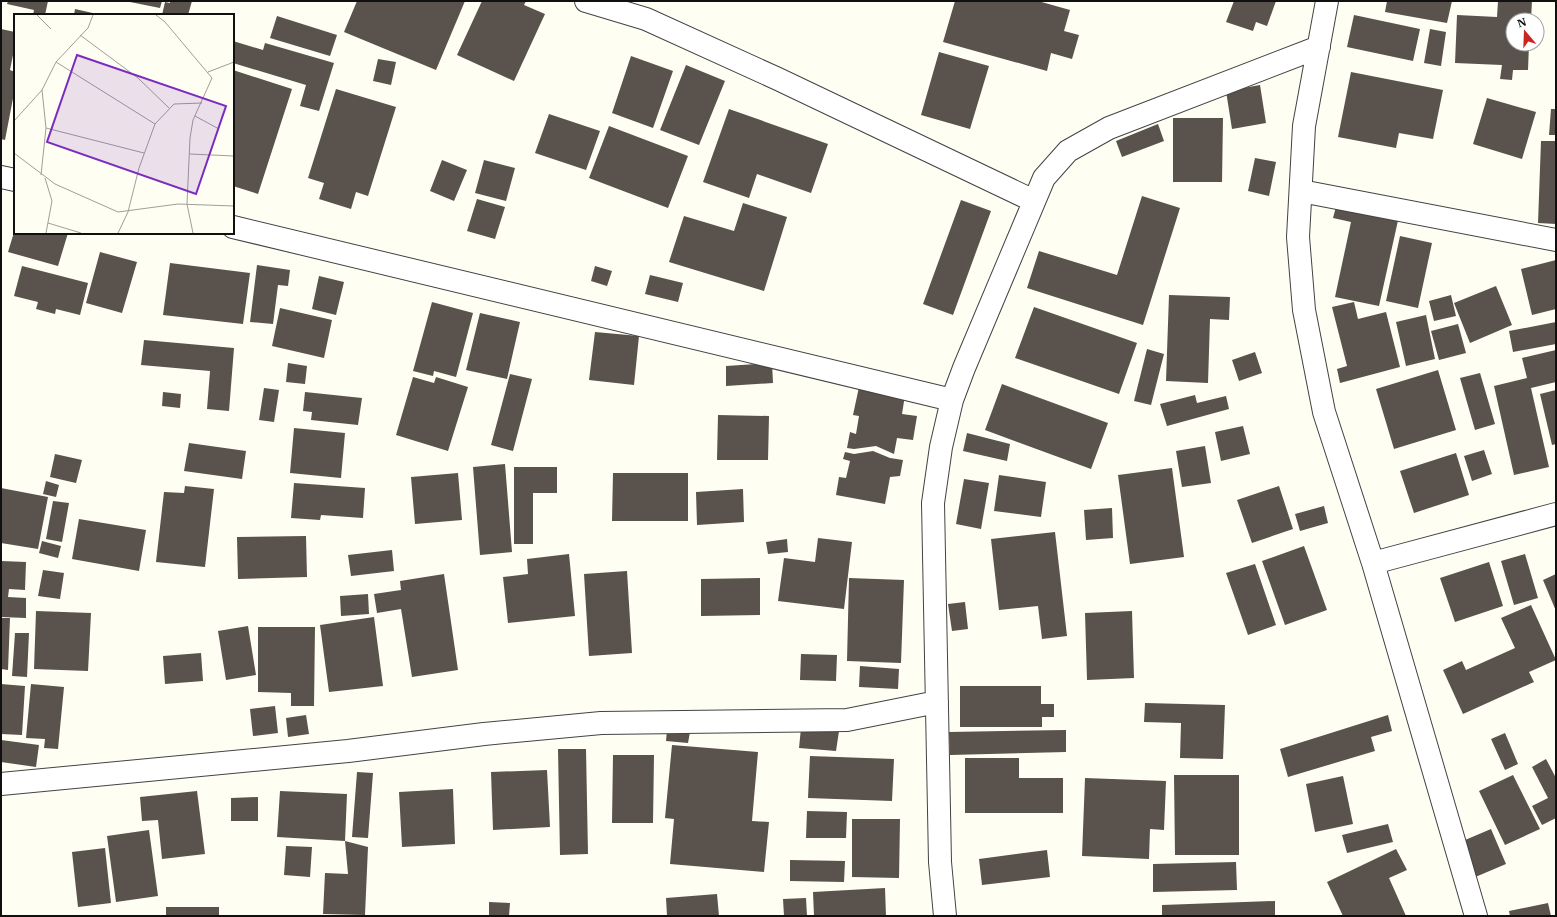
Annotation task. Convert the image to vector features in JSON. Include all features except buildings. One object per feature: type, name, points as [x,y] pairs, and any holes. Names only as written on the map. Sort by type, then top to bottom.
[{"type":"street","points":[[586,1],[653,22],[778,79],[1034,201]]},
{"type":"street","points":[[1327,1],[1304,126],[1298,237],[1304,310],[1324,412],[1373,563],[1476,916]]},
{"type":"street","points":[[945,916],[940,862],[933,503],[941,446],[952,400],[1034,201],[1044,178],[1068,151],[1109,128],[1319,47]]},
{"type":"street","points":[[1,177],[14,180]]},
{"type":"street","points":[[1301,192],[1556,240]]},
{"type":"street","points":[[234,227],[952,400]]},
{"type":"street","points":[[1373,563],[1556,514]]},
{"type":"street","points":[[1,784],[348,751],[484,734],[601,723],[847,720],[938,702]]}]
